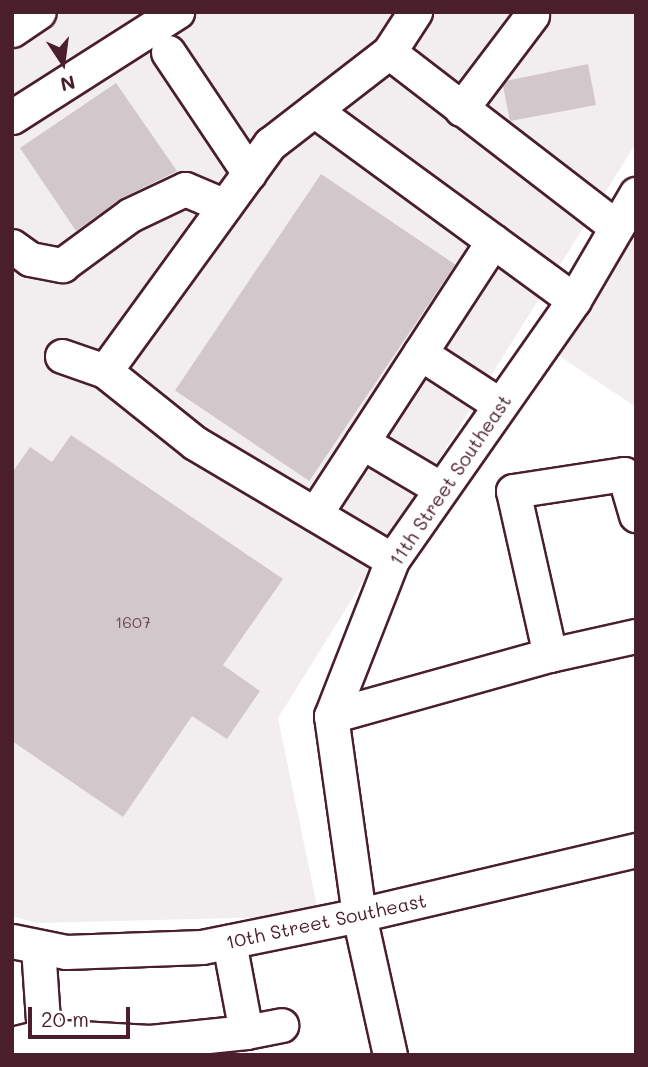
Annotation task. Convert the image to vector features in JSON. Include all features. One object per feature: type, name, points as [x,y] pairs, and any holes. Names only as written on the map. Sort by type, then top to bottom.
[{"type":"street","points":[[12,30],[39,12]]},
{"type":"street","points":[[12,117],[177,12]]},
{"type":"street","points":[[461,109],[531,15]]},
{"type":"street","points":[[105,371],[270,144],[314,110],[399,26],[461,109],[616,227]]},
{"type":"street","points":[[167,52],[249,173]]},
{"type":"street","points":[[314,110],[574,300]]},
{"type":"street","points":[[12,246],[30,259],[62,265],[131,215],[185,189],[225,206]]},
{"type":"street","name":"11th Street Southeast","points":[[390,1055],[359,915],[331,716],[392,560],[574,300],[636,194]]},
{"type":"street","points":[[315,514],[493,241]]},
{"type":"street","points":[[420,354],[500,405]]},
{"type":"street","points":[[62,356],[105,371],[195,443],[392,560]]},
{"type":"street","points":[[362,442],[441,489]]},
{"type":"street","points":[[550,655],[513,491],[624,474],[636,515]]},
{"type":"street","points":[[331,716],[550,655],[636,636]]},
{"type":"street","name":"10th Street Southeast","points":[[25,944],[117,953],[229,942],[359,915],[636,850]]},
{"type":"street","points":[[229,942],[246,1032]]},
{"type":"street","points":[[25,944],[28,1040],[150,1042],[246,1032],[281,1025]]},
{"type":"shaded area","points":[[64,12],[636,12],[636,143],[278,718],[319,916],[37,923],[12,916],[12,45]]},
{"type":"shaded area","points":[[636,234],[636,407],[556,354]]},
{"type":"building","points":[[588,64],[596,105],[510,121],[503,86],[506,81]]},
{"type":"building","points":[[116,83],[177,171],[122,198],[76,231],[20,148]]},
{"type":"building","points":[[321,174],[455,265],[309,481],[175,390]]},
{"type":"building","points":[[71,435],[283,579],[223,665],[260,691],[227,739],[192,716],[123,817],[12,741],[12,473],[30,447],[52,462]]}]
